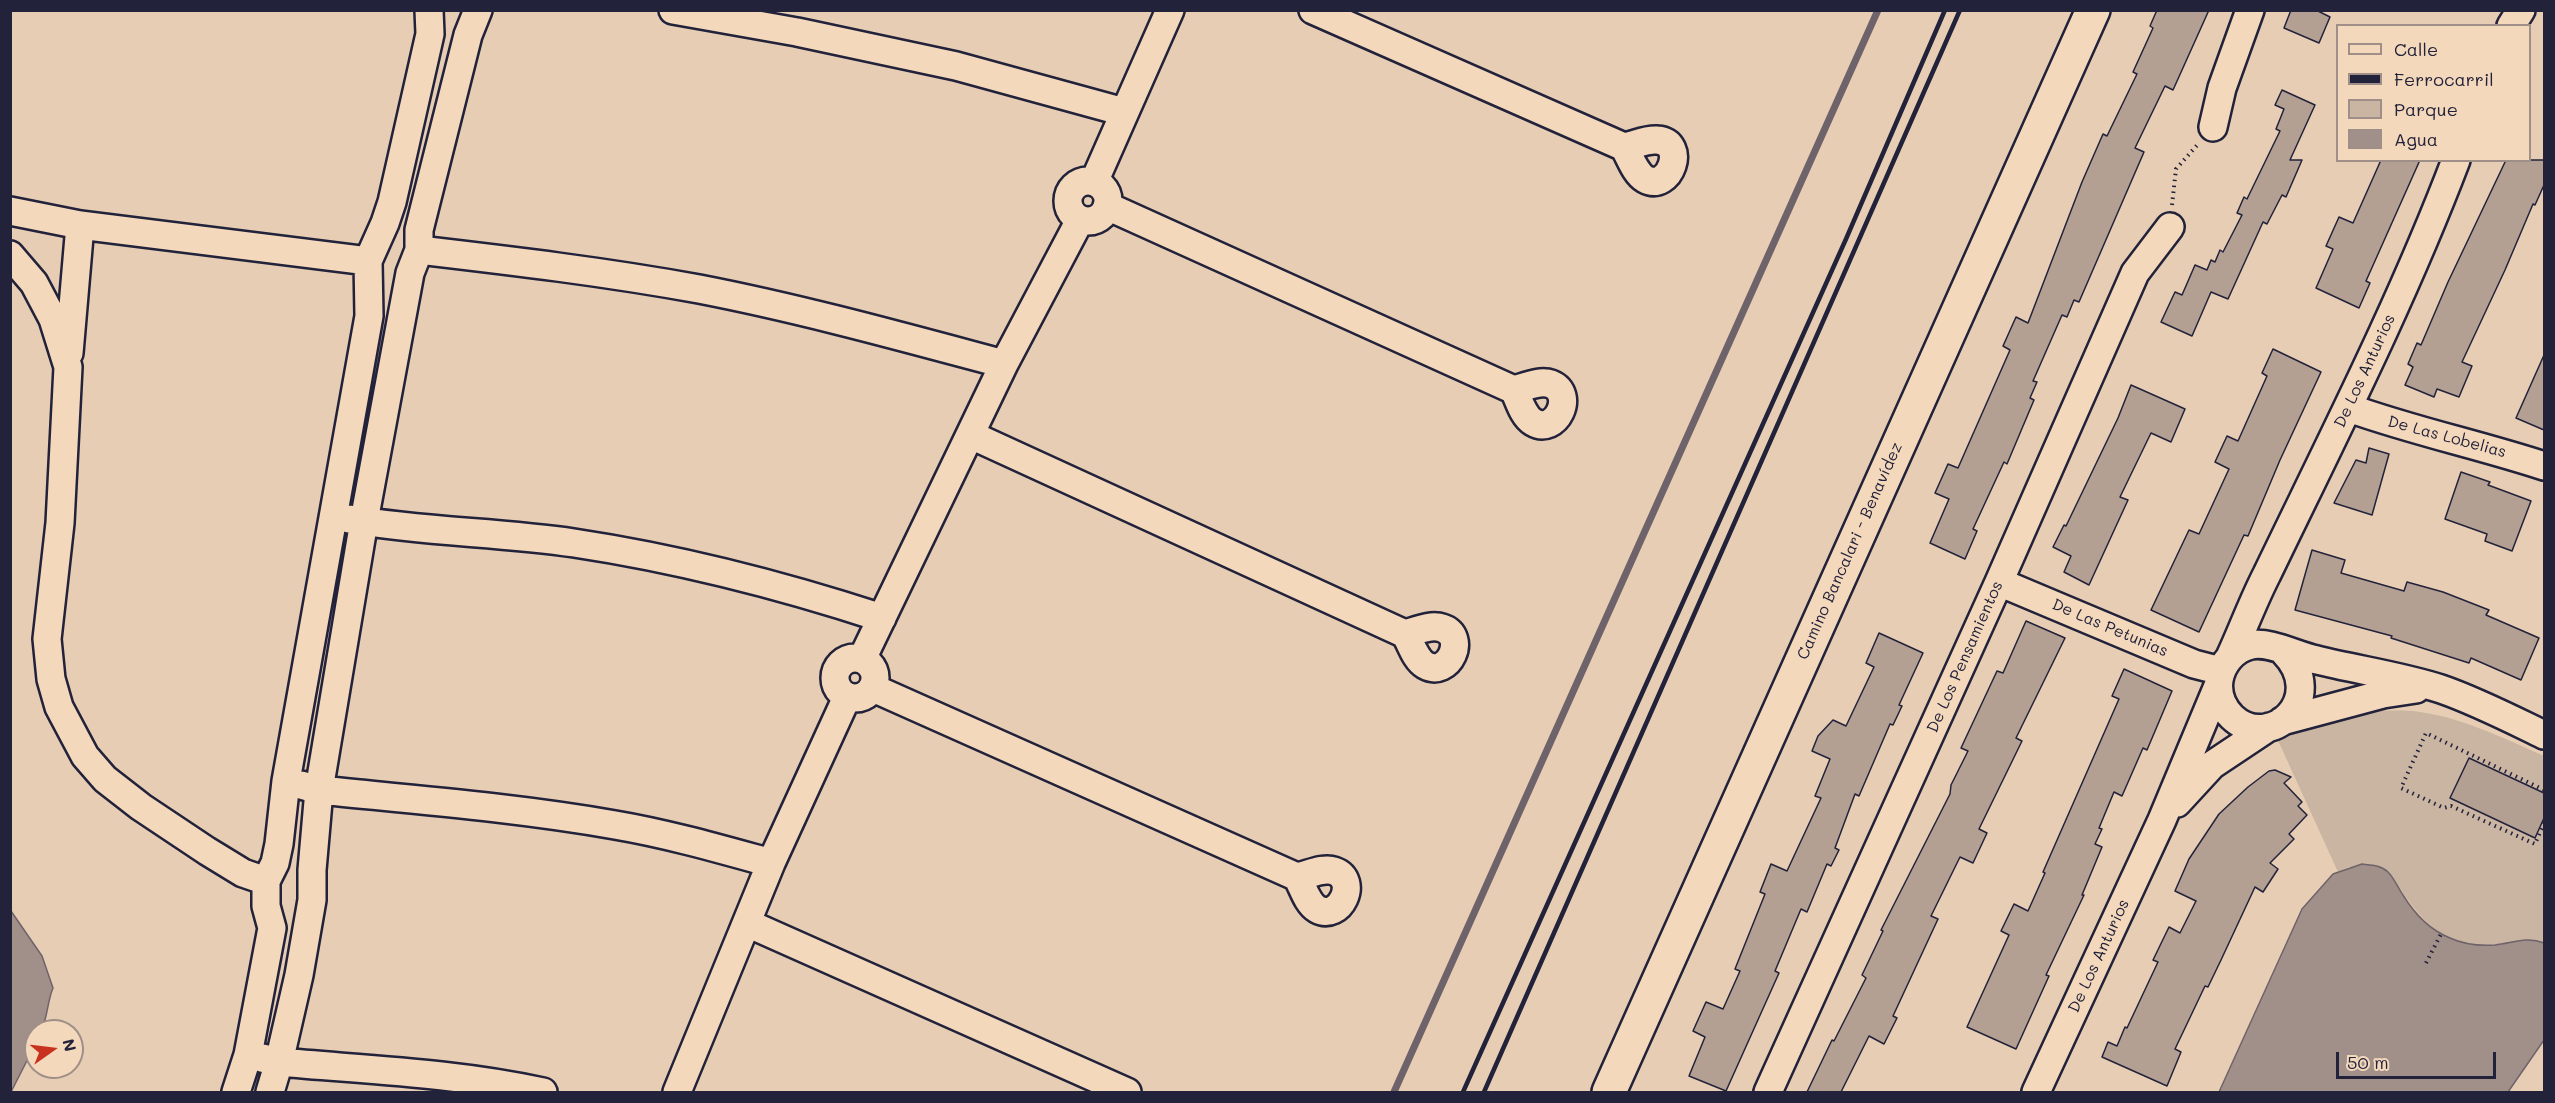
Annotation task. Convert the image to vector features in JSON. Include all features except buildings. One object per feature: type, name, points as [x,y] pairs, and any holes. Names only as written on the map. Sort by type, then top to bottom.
[{"type":"main road","name":"Camino Bancalari - Benavídez","points":[[1609,1092],[2092,10]]},
{"type":"street","points":[[674,10],[797,32],[956,66],[1124,112]]},
{"type":"street","points":[[1094,182],[1170,10]]},
{"type":"street","points":[[1312,10],[1624,147]]},
{"type":"street","points":[[2213,127],[2222,88],[2250,10]]},
{"type":"street","points":[[2512,24],[2521,10]]},
{"type":"street","points":[[429,11],[441,21],[456,24],[475,16]]},
{"type":"street","points":[[236,1092],[248,1055],[272,928],[266,906],[271,872],[279,844],[286,781],[369,316],[370,294],[367,270],[385,223],[430,34],[429,11]]},
{"type":"street","points":[[270,1092],[279,1062],[307,931],[312,900],[312,870],[320,790],[364,521],[416,251],[475,16]]},
{"type":"street","name":"De Los Anturios","points":[[2036,1092],[2162,820],[2223,671],[2265,577],[2349,408],[2420,254],[2455,162]]},
{"type":"street","points":[[1083,182],[1094,182],[1107,194],[1107,206],[1102,216],[1096,220],[1080,220],[1068,206],[1070,193],[1083,182]]},
{"type":"street","points":[[1107,206],[1514,390]]},
{"type":"street","points":[[10,211],[80,225],[367,270],[381,283],[394,281],[416,251]]},
{"type":"street","points":[[385,223],[397,218],[406,219],[416,251]]},
{"type":"street","points":[[862,659],[1004,364],[1080,220]]},
{"type":"street","points":[[80,225],[68,367],[60,523],[47,639],[51,679],[59,707],[85,756],[105,779],[141,807],[207,851],[243,873],[271,872],[300,863],[312,870]]},
{"type":"street","name":"De Los Pensamientos","points":[[1768,1092],[1999,582],[2134,273],[2170,227]]},
{"type":"street","points":[[416,251],[556,267],[699,290],[815,314],[1004,364]]},
{"type":"street","points":[[10,255],[34,283],[53,319],[68,367]]},
{"type":"street","name":"De Las Lobelias","points":[[2349,408],[2544,466]]},
{"type":"street","points":[[971,435],[1405,634]]},
{"type":"street","points":[[334,516],[501,534],[642,554],[803,592],[882,618]]},
{"type":"street","points":[[2162,820],[2212,765],[2293,712],[2299,701],[2302,687],[2300,674],[2294,662],[2279,649],[2263,607],[2265,577]]},
{"type":"street","name":"De Las Petunias","points":[[1999,582],[2194,664],[2223,671]]},
{"type":"street","points":[[2438,688],[2383,693],[2256,728],[2234,719],[2225,710],[2220,699],[2223,671],[2250,645],[2263,644],[2438,688],[2544,735]]},
{"type":"street","points":[[862,659],[874,671],[873,688],[864,697],[848,697],[836,683],[837,670],[845,661],[862,659]]},
{"type":"street","points":[[873,688],[1297,877]]},
{"type":"street","points":[[677,1092],[771,863],[848,697]]},
{"type":"street","points":[[286,781],[320,790],[551,815],[618,825],[689,840],[771,863]]},
{"type":"street","points":[[747,923],[1127,1092]]},
{"type":"street","points":[[272,928],[285,933],[307,931]]},
{"type":"street","points":[[248,1055],[279,1062],[456,1077],[543,1092]]},
{"type":"path","points":[[2170,227],[2176,169],[2213,127]]},
{"type":"path","points":[[2544,790],[2426,733],[2401,788],[2444,808],[2451,806],[2535,844],[2544,823]]},
{"type":"path","points":[[2426,963],[2441,933]]},
{"type":"green space","points":[[2372,710],[2413,711],[2447,718],[2544,756],[2544,943],[2525,941],[2474,945],[2457,941],[2430,925],[2387,871],[2349,867],[2338,872],[2276,736]]},
{"type":"water","points":[[2362,864],[2379,867],[2388,872],[2417,914],[2429,926],[2450,938],[2483,945],[2526,940],[2544,943],[2544,1040],[2508,1092],[2219,1092],[2302,909],[2333,874]]},
{"type":"water","points":[[11,911],[42,956],[53,988],[45,1019],[24,1019],[24,1067],[11,1092]]},
{"type":"waterway","points":[[1394,1092],[1878,10]]},
{"type":"railway","points":[[1463,1092],[1846,239],[1945,10]]},
{"type":"railway","points":[[1484,1092],[1960,10]]}]
